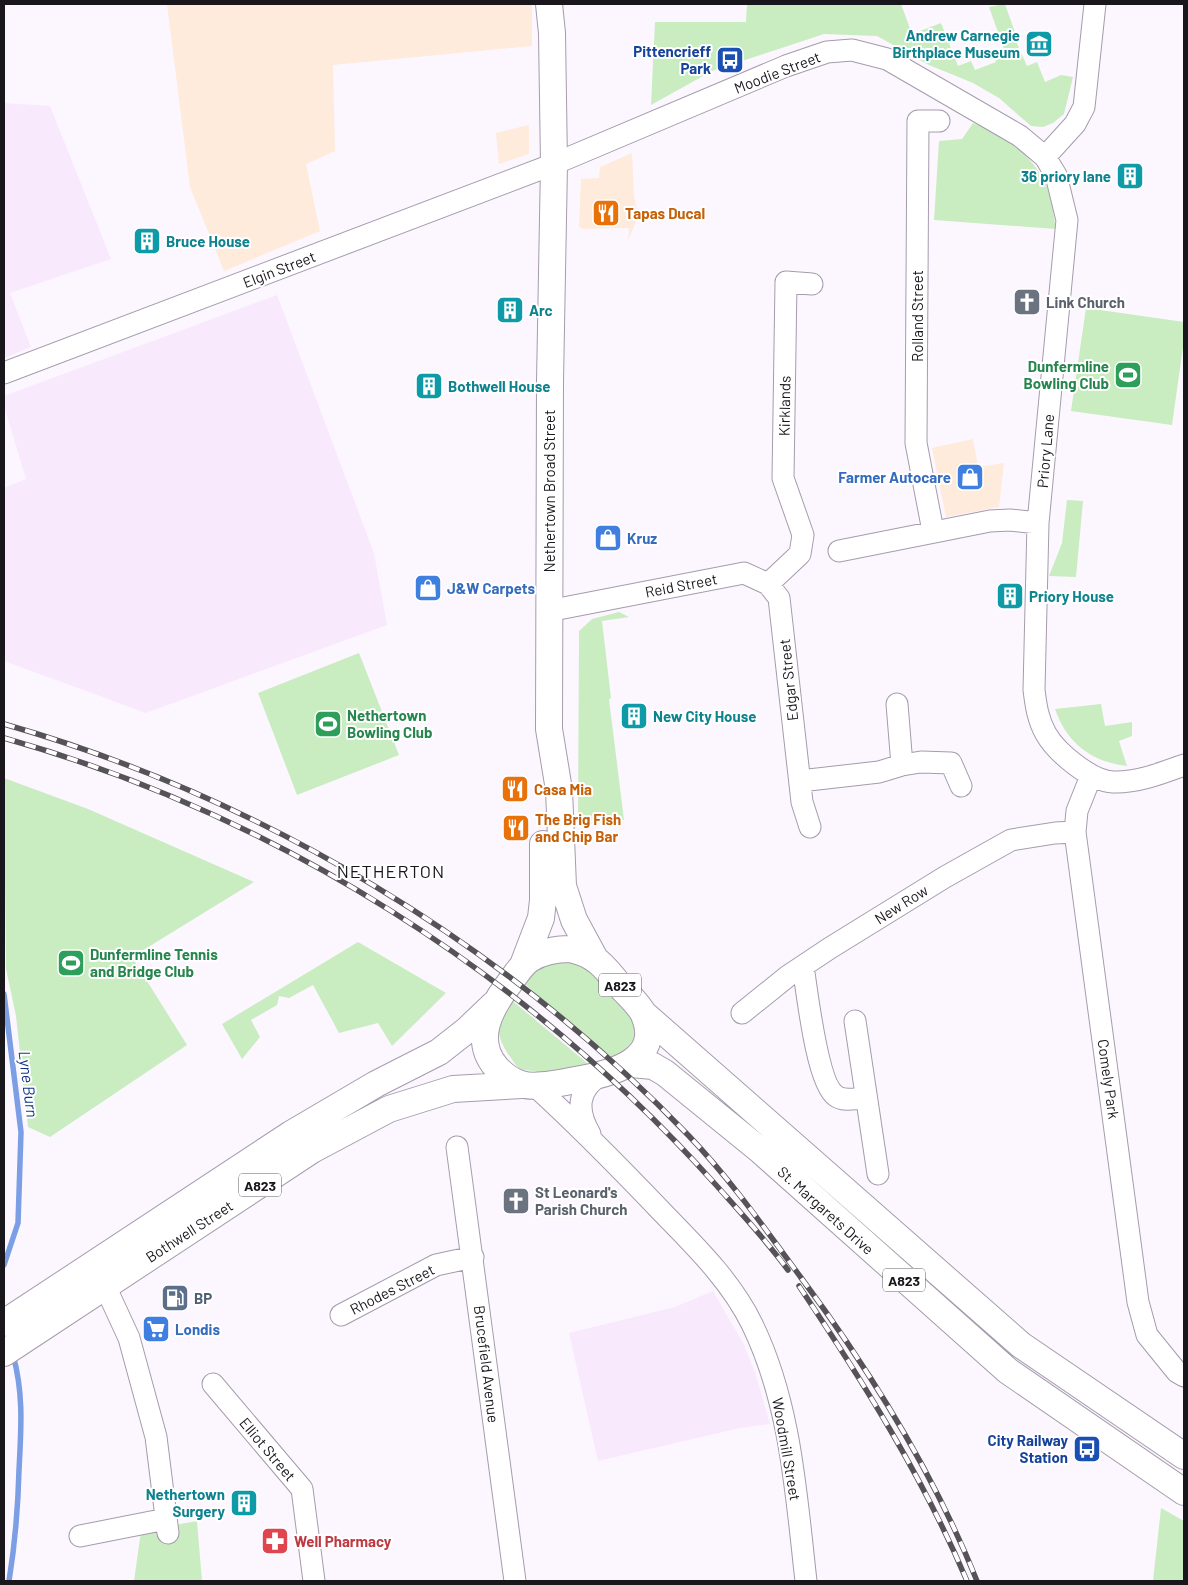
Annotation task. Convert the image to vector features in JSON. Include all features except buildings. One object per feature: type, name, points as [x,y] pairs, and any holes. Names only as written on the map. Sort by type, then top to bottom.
[{"type":"main road","points":[[549,4],[552,33]]},
{"type":"main road","points":[[552,33],[557,4]]},
{"type":"main road","name":"Nethertown Broad Street","points":[[523,965],[541,918],[543,900],[541,790],[549,729],[548,611],[554,164],[552,33]]},
{"type":"main road","name":"Nethertown Broad Street","points":[[549,729],[559,790],[563,886],[574,920],[594,957]]},
{"type":"main road","name":"A823","points":[[560,949],[582,952],[594,957],[644,1014],[646,1040],[639,1057],[631,1064],[574,1081],[528,1085],[500,1072],[486,1050],[486,1025],[493,1005],[523,965],[544,953],[560,949]]},
{"type":"main road","name":"Bothwell Street","points":[[10,1334],[291,1134],[376,1084],[438,1052],[493,1005]]},
{"type":"main road","name":"St. Margarets Drive","points":[[644,1014],[1021,1345],[1184,1456]]},
{"type":"main road","name":"St. Margarets Drive","points":[[631,1064],[653,1066],[665,1073],[761,1151],[1008,1371],[1184,1492]]},
{"type":"main road","name":"Bothwell Street","points":[[10,1334],[105,1286],[312,1150],[389,1109],[453,1089],[528,1085]]},
{"type":"street","points":[[1044,157],[1075,124],[1084,107],[1095,4]]},
{"type":"street","name":"Moodie Street","points":[[554,164],[786,66],[827,52],[852,50],[887,59],[1020,136],[1044,157]]},
{"type":"street","name":"Rolland Street","points":[[934,531],[916,442],[918,120],[939,121]]},
{"type":"street","name":"Priory Lane","points":[[1044,157],[1056,175],[1067,220],[1038,524],[1034,690],[1037,714],[1046,735],[1065,756],[1091,776]]},
{"type":"street","name":"Elgin Street","points":[[4,373],[554,164]]},
{"type":"street","name":"Kirklands","points":[[768,584],[800,554],[803,535],[783,478],[786,282],[812,284]]},
{"type":"street","points":[[839,552],[990,521],[1010,520],[1038,524]]},
{"type":"street","name":"Reid Street","points":[[548,611],[744,573],[768,584]]},
{"type":"street","name":"Edgar Street","points":[[768,584],[779,598],[802,802],[810,826]]},
{"type":"street","points":[[897,704],[902,765]]},
{"type":"street","points":[[800,781],[879,772],[921,762],[951,763],[961,786]]},
{"type":"street","points":[[1091,776],[1113,782],[1135,780],[1161,774],[1184,765]]},
{"type":"street","name":"Comely Park","points":[[1091,776],[1078,811],[1075,832],[1138,1302],[1147,1335],[1181,1374]]},
{"type":"street","name":"New Row","points":[[742,1013],[803,966],[945,877],[1011,840],[1055,832],[1075,832]]},
{"type":"street","points":[[803,966],[817,1048],[828,1090],[841,1099],[866,1098]]},
{"type":"street","points":[[855,1021],[878,1174]]},
{"type":"street","name":"Woodmill Street","points":[[594,1140],[583,1122],[580,1105],[584,1090],[602,1074]]},
{"type":"street","name":"Woodmill Street","points":[[528,1085],[594,1140],[710,1261],[752,1323],[768,1361],[784,1416],[793,1467],[806,1581]]},
{"type":"street","name":"Brucefield Avenue","points":[[457,1147],[515,1581]]},
{"type":"street","name":"Rhodes Street","points":[[341,1315],[436,1265],[473,1257]]},
{"type":"street","points":[[80,1536],[167,1526],[153,1428],[129,1338],[105,1286]]},
{"type":"street","name":"Elliot Street","points":[[213,1384],[302,1489],[314,1581]]},
{"type":"shaded area","points":[[167,4],[532,4],[532,46],[333,65],[335,151],[306,164],[320,231],[224,271],[190,187]]},
{"type":"shaded area","points":[[4,103],[50,106],[111,259],[10,293],[31,347],[4,358]]},
{"type":"shaded area","points":[[529,125],[529,154],[499,164],[496,133]]},
{"type":"shaded area","points":[[632,153],[634,196],[638,217],[628,241],[629,228],[583,229],[579,227],[581,179],[599,178],[600,167]]},
{"type":"shaded area","points":[[277,295],[374,553],[387,625],[146,713],[4,661],[4,488],[26,479],[4,406],[4,396]]},
{"type":"shaded area","name":"Farmer Autocare","points":[[973,439],[978,467],[1004,463],[999,507],[946,517],[932,448]]},
{"type":"shaded area","points":[[713,1291],[743,1343],[755,1372],[770,1424],[740,1428],[598,1461],[569,1333],[675,1307]]},
{"type":"green space","points":[[747,4],[901,4],[912,34],[941,23],[958,66],[971,61],[975,70],[996,62],[993,53],[1004,49],[989,7],[1005,4],[1017,38],[1015,39],[1027,66],[1037,62],[1045,82],[1061,75],[1073,77],[1064,114],[1053,123],[1043,127],[1031,126],[999,98],[973,83],[929,65],[877,36],[824,34],[712,71],[651,105],[655,22],[746,22]]},
{"type":"green space","points":[[973,123],[986,128],[1009,142],[1029,159],[1050,195],[1056,229],[934,220],[939,141],[962,139]]},
{"type":"green space","name":"Dunfermline Bowling Club","points":[[1086,308],[1184,322],[1184,340],[1172,425],[1071,411]]},
{"type":"green space","points":[[1067,500],[1083,501],[1076,577],[1049,576],[1062,543]]},
{"type":"green space","points":[[619,612],[629,617],[602,621],[611,698],[609,699],[624,820],[578,826],[579,631],[592,619]]},
{"type":"green space","name":"Nethertown Bowling Club","points":[[359,653],[399,755],[297,795],[258,693]]},
{"type":"green space","points":[[1101,704],[1105,726],[1132,722],[1132,736],[1119,741],[1127,766],[1102,760],[1082,748],[1066,731],[1055,709]]},
{"type":"green space","name":"Dunfermline Tennis and Bridge Club","points":[[4,778],[88,809],[254,882],[132,957],[187,1045],[50,1137],[28,1127],[16,1016],[6,969]]},
{"type":"green space","points":[[358,942],[446,993],[392,1046],[378,1023],[339,1033],[313,985],[289,998],[279,996],[277,1005],[251,1020],[260,1037],[242,1059],[222,1024]]},
{"type":"green space","points":[[553,959],[585,964],[620,1002],[633,1021],[636,1035],[632,1049],[615,1060],[521,981]]},
{"type":"green space","points":[[509,998],[593,1068],[547,1073],[519,1069],[506,1051],[499,1035],[500,1019]]},
{"type":"green space","points":[[1161,1508],[1184,1521],[1184,1581],[1153,1581]]},
{"type":"green space","points":[[197,1521],[202,1581],[134,1581],[141,1531]]},
{"type":"waterway","name":"Lyne Burn","points":[[4,994],[21,1132],[18,1223],[4,1265]]},
{"type":"waterway","name":"Lyne Burn","points":[[9,1581],[17,1512],[21,1426],[19,1384],[13,1355]]},
{"type":"railway","points":[[4,724],[99,755],[193,792],[285,836],[374,885],[459,941],[540,1001],[617,1066],[689,1136],[719,1170],[762,1224],[828,1314],[876,1387],[921,1463],[960,1541],[977,1581]]},
{"type":"railway","points":[[4,738],[105,771],[204,811],[299,858],[392,911],[480,971],[563,1037],[642,1108],[716,1185],[788,1270]]},
{"type":"railway","points":[[799,1286],[846,1357],[890,1430],[931,1504],[967,1581]]},
{"type":"place","name":"Andrew Carnegie Birthplace Museum","points":[[1039,44]]},
{"type":"place","name":"Pittencrieff Park","points":[[730,60]]},
{"type":"place","name":"36 priory lane","points":[[1130,176]]},
{"type":"place","name":"Tapas Ducal","points":[[606,213]]},
{"type":"place","name":"Bruce House","points":[[147,241]]},
{"type":"place","name":"Link Church","points":[[1027,302]]},
{"type":"place","name":"Arc","points":[[510,310]]},
{"type":"place","name":"Dunfermline Bowling Club","points":[[1128,375]]},
{"type":"place","name":"Bothwell House","points":[[429,386]]},
{"type":"place","name":"Farmer Autocare","points":[[970,477]]},
{"type":"place","name":"Kruz","points":[[608,538]]},
{"type":"place","name":"J&W Carpets","points":[[428,588]]},
{"type":"place","name":"Priory House","points":[[1010,596]]},
{"type":"place","name":"New City House","points":[[634,716]]},
{"type":"place","name":"Nethertown Bowling Club","points":[[328,724]]},
{"type":"place","name":"Casa Mia","points":[[515,789]]},
{"type":"place","name":"The Brig Fish and Chip Bar","points":[[516,828]]},
{"type":"place","name":"Dunfermline Tennis and Bridge Club","points":[[71,963]]},
{"type":"place","name":"St Leonard's Parish Church","points":[[516,1201]]},
{"type":"place","name":"BP","points":[[175,1298]]},
{"type":"place","name":"Londis","points":[[156,1329]]},
{"type":"place","name":"City Railway Station","points":[[1087,1449]]},
{"type":"place","name":"Nethertown Surgery","points":[[244,1503]]},
{"type":"place","name":"Well Pharmacy","points":[[275,1541]]},
{"type":"district","name":"NETHERTON","points":[[391,871]]}]
